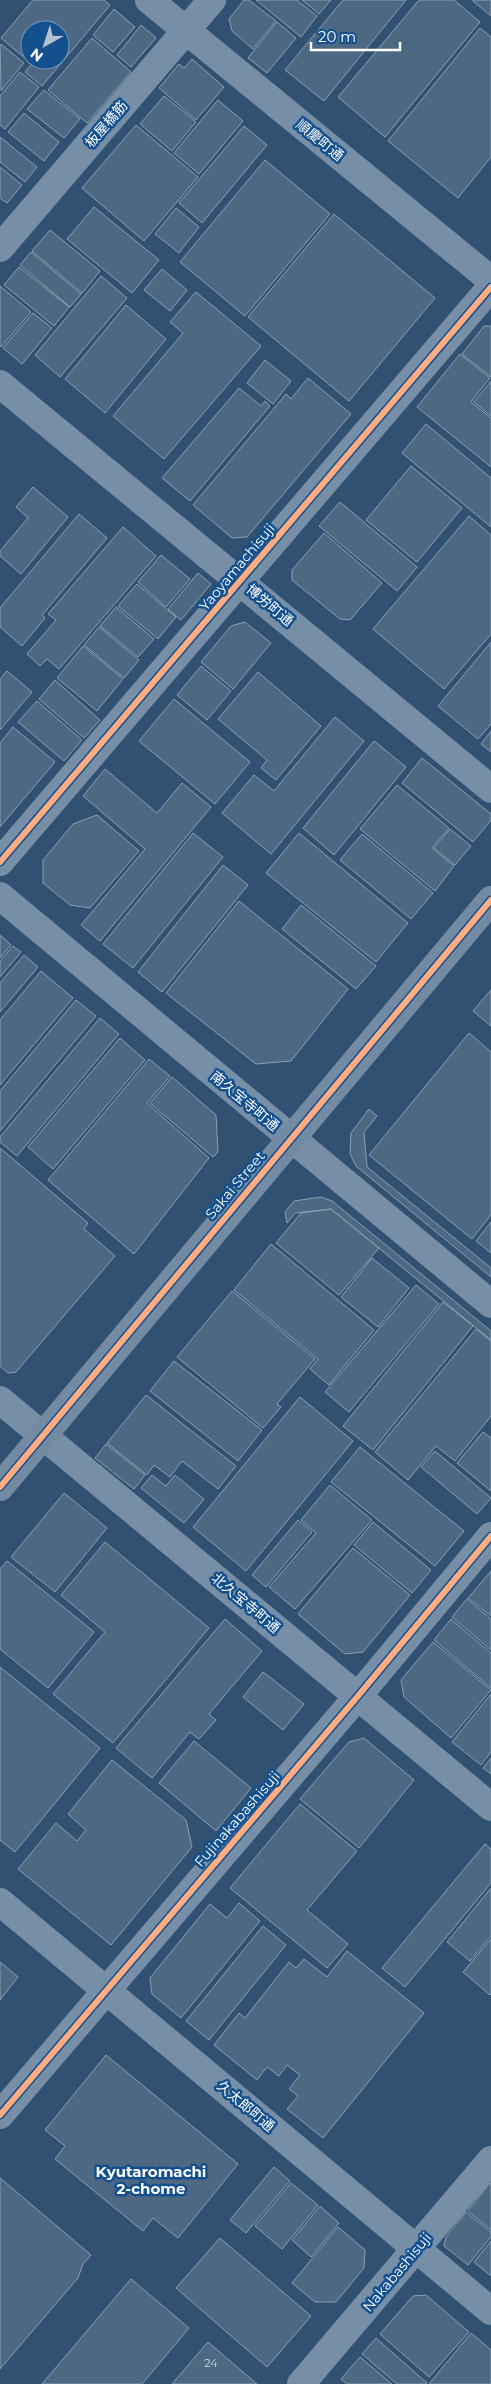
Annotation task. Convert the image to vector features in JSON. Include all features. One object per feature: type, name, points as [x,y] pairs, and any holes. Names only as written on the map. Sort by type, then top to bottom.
[{"type":"main road","name":"Sakai Street","points":[[0,1487],[491,900]]},
{"type":"street","name":"順慶町通","points":[[149,0],[491,280]]},
{"type":"street","name":"板屋橋筋","points":[[0,248],[212,0]]},
{"type":"street","name":"Yaoyamachisuji","points":[[0,862],[491,287]]},
{"type":"street","name":"博労町通","points":[[0,384],[491,789]]},
{"type":"street","name":"南久宝寺町通","points":[[0,896],[491,1304]]},
{"type":"street","name":"北久宝寺町通","points":[[0,1400],[491,1807]]},
{"type":"street","name":"Fujinakabashisuji","points":[[0,2115],[358,1696],[491,1536]]},
{"type":"street","name":"久太郎町通","points":[[0,1902],[491,2311]]},
{"type":"street","name":"Nakabashisuji","points":[[301,2384],[491,2160]]},
{"type":"building","points":[[33,0],[104,0],[110,5],[70,53],[70,20],[20,20],[20,54],[1,38]]},
{"type":"building","points":[[244,0],[249,0],[276,21],[253,49],[232,31],[229,19]]},
{"type":"building","points":[[256,0],[297,0],[317,16],[301,37]]},
{"type":"building","points":[[302,0],[331,0],[319,14]]},
{"type":"building","points":[[343,0],[406,0],[324,101],[285,70]]},
{"type":"building","points":[[419,0],[454,0],[480,22],[385,137],[338,97]]},
{"type":"building","points":[[473,0],[491,0],[491,16],[473,1]]},
{"type":"building","points":[[114,9],[135,27],[113,52],[93,35]]},
{"type":"building","points":[[277,22],[296,38],[267,73],[248,58]]},
{"type":"building","points":[[141,25],[156,38],[131,67],[117,55]]},
{"type":"building","points":[[480,28],[491,37],[491,157],[458,198],[388,141]]},
{"type":"building","points":[[92,38],[131,72],[87,123],[48,90],[65,70],[70,70],[70,64]]},
{"type":"building","points":[[1,44],[20,60],[20,68],[1,91]]},
{"type":"building","points":[[192,59],[224,87],[196,120],[159,88],[179,64],[184,68]]},
{"type":"building","points":[[27,70],[55,70],[42,86],[25,72]]},
{"type":"building","points":[[20,72],[39,87],[5,129],[0,125],[0,96]]},
{"type":"building","points":[[44,90],[80,119],[64,138],[27,109]]},
{"type":"building","points":[[164,96],[196,122],[172,151],[140,124]]},
{"type":"building","points":[[218,100],[243,121],[199,174],[174,153]]},
{"type":"building","points":[[24,113],[59,142],[44,161],[8,132]]},
{"type":"building","points":[[136,125],[198,177],[144,241],[82,188]]},
{"type":"building","points":[[244,126],[267,145],[202,223],[179,203]]},
{"type":"building","points":[[0,137],[37,167],[25,182],[0,162]]},
{"type":"building","points":[[265,160],[330,214],[245,316],[180,262]]},
{"type":"building","points":[[0,167],[22,185],[7,203],[0,198]]},
{"type":"building","points":[[94,207],[159,260],[132,293],[67,239]]},
{"type":"building","points":[[176,208],[199,227],[179,253],[155,234]]},
{"type":"building","points":[[334,214],[435,298],[349,401],[248,317]]},
{"type":"building","points":[[50,230],[100,271],[82,293],[32,251]]},
{"type":"building","points":[[31,252],[81,294],[70,307],[20,265]]},
{"type":"building","points":[[19,267],[69,307],[54,326],[4,285]]},
{"type":"building","points":[[162,269],[187,290],[170,311],[144,290]]},
{"type":"building","points":[[101,276],[127,298],[60,377],[35,355]]},
{"type":"building","points":[[0,286],[31,312],[1,347],[0,346]]},
{"type":"building","points":[[196,292],[261,346],[164,459],[113,416],[183,333],[170,322]]},
{"type":"building","points":[[126,305],[166,339],[105,413],[65,379]]},
{"type":"building","points":[[33,313],[52,328],[22,364],[3,348]]},
{"type":"building","points":[[484,326],[491,326],[491,377],[462,354]]},
{"type":"building","points":[[460,354],[490,378],[471,402],[491,418],[491,467],[417,407]]},
{"type":"building","points":[[265,360],[291,381],[273,404],[247,383]]},
{"type":"building","points":[[308,378],[351,414],[247,537],[232,538],[193,505],[286,394],[291,399]]},
{"type":"building","points":[[491,381],[491,416],[474,402]]},
{"type":"building","points":[[239,388],[261,406],[265,401],[270,406],[190,501],[162,478]]},
{"type":"building","points":[[426,424],[491,478],[491,527],[402,453]]},
{"type":"building","points":[[411,466],[462,508],[417,562],[366,520]]},
{"type":"building","points":[[33,487],[68,517],[21,574],[0,556],[0,551],[28,518],[16,507]]},
{"type":"building","points":[[340,502],[417,567],[397,591],[319,526]]},
{"type":"building","points":[[79,514],[107,538],[42,615],[45,618],[22,646],[0,627],[0,608]]},
{"type":"building","points":[[469,516],[491,535],[491,634],[444,689],[373,629]]},
{"type":"building","points":[[123,527],[156,556],[59,669],[47,659],[40,666],[27,654],[56,620],[48,614]]},
{"type":"building","points":[[324,533],[382,583],[350,620],[340,619],[292,580],[292,570]]},
{"type":"building","points":[[161,555],[190,579],[166,607],[138,582]]},
{"type":"building","points":[[198,573],[211,584],[181,620],[168,609]]},
{"type":"building","points":[[137,584],[176,617],[158,639],[118,606]]},
{"type":"building","points":[[116,607],[154,639],[138,657],[100,626]]},
{"type":"building","points":[[245,622],[271,643],[233,689],[201,662],[231,626]]},
{"type":"building","points":[[99,627],[139,660],[124,678],[84,645]]},
{"type":"building","points":[[491,642],[491,724],[478,739],[438,706]]},
{"type":"building","points":[[83,646],[123,679],[97,711],[57,678]]},
{"type":"building","points":[[201,666],[231,691],[207,720],[177,695]]},
{"type":"building","points":[[7,671],[32,692],[0,730],[0,679]]},
{"type":"building","points":[[258,672],[321,726],[276,780],[261,768],[267,760],[218,719]]},
{"type":"building","points":[[55,680],[100,720],[84,738],[39,699]]},
{"type":"building","points":[[174,699],[250,762],[215,804],[139,741]]},
{"type":"building","points":[[37,701],[82,740],[64,761],[18,722]]},
{"type":"building","points":[[335,717],[364,741],[271,854],[222,813],[254,775],[274,791]]},
{"type":"building","points":[[13,727],[55,762],[0,827],[0,743]]},
{"type":"building","points":[[491,731],[491,752],[481,744]]},
{"type":"building","points":[[374,741],[406,767],[334,855],[303,828]]},
{"type":"building","points":[[422,758],[491,814],[491,820],[473,842],[402,783]]},
{"type":"building","points":[[105,769],[157,813],[182,783],[211,807],[100,941],[81,925],[145,849],[83,796]]},
{"type":"building","points":[[397,785],[449,828],[432,848],[454,866],[435,891],[360,829]]},
{"type":"building","points":[[97,815],[139,851],[90,908],[70,905],[43,883],[43,860],[73,824]]},
{"type":"building","points":[[450,829],[471,846],[455,865],[434,848]]},
{"type":"building","points":[[193,833],[223,857],[133,968],[103,944]]},
{"type":"building","points":[[299,833],[408,923],[376,962],[266,873]]},
{"type":"building","points":[[362,834],[433,893],[411,919],[340,860]]},
{"type":"building","points":[[223,865],[248,885],[162,992],[138,972]]},
{"type":"building","points":[[239,901],[348,989],[291,1061],[256,1064],[166,993]]},
{"type":"building","points":[[301,905],[376,966],[356,989],[282,929]]},
{"type":"building","points":[[0,935],[11,945],[0,958]]},
{"type":"building","points":[[13,946],[21,952],[0,977],[0,961]]},
{"type":"building","points":[[24,955],[38,967],[0,1012],[0,983]]},
{"type":"building","points":[[41,971],[73,998],[0,1085],[0,1020]]},
{"type":"building","points":[[491,990],[491,1026],[473,1011]]},
{"type":"building","points":[[76,1000],[96,1016],[0,1131],[0,1091]]},
{"type":"building","points":[[100,1018],[119,1034],[17,1156],[0,1142],[0,1137]]},
{"type":"building","points":[[469,1033],[491,1052],[491,1215],[472,1239],[369,1155]]},
{"type":"building","points":[[120,1038],[145,1060],[53,1169],[28,1147]]},
{"type":"building","points":[[149,1059],[170,1076],[147,1103],[209,1158],[134,1254],[48,1180]]},
{"type":"building","points":[[172,1077],[216,1115],[218,1152],[213,1157],[150,1103]]},
{"type":"building","points":[[369,1109],[377,1116],[364,1132],[367,1167],[491,1268],[491,1277],[356,1166],[350,1154],[351,1133]]},
{"type":"building","points":[[0,1148],[88,1223],[84,1229],[115,1256],[16,1372],[8,1373],[0,1366]]},
{"type":"building","points":[[321,1197],[332,1201],[491,1331],[491,1340],[331,1209],[295,1213],[287,1223],[285,1212],[294,1201]]},
{"type":"building","points":[[331,1209],[379,1248],[339,1295],[276,1243],[301,1213]]},
{"type":"building","points":[[491,1222],[491,1253],[476,1241]]},
{"type":"building","points":[[271,1244],[374,1330],[329,1385],[310,1369],[318,1359],[234,1290]]},
{"type":"building","points":[[372,1258],[409,1288],[378,1327],[341,1297]]},
{"type":"building","points":[[416,1285],[439,1304],[349,1412],[325,1392]]},
{"type":"building","points":[[232,1291],[315,1359],[277,1404],[281,1407],[263,1428],[177,1357]]},
{"type":"building","points":[[443,1302],[473,1326],[373,1450],[343,1426]]},
{"type":"building","points":[[476,1329],[491,1341],[491,1416],[455,1461],[436,1446],[408,1480],[375,1452]]},
{"type":"building","points":[[174,1361],[262,1430],[238,1461],[150,1391]]},
{"type":"building","points":[[146,1395],[236,1466],[218,1489],[182,1461],[170,1477],[154,1465],[147,1475],[107,1443]]},
{"type":"building","points":[[300,1397],[353,1441],[246,1571],[193,1527]]},
{"type":"building","points":[[483,1432],[491,1438],[491,1491],[457,1463]]},
{"type":"building","points":[[106,1444],[145,1475],[134,1489],[95,1458]]},
{"type":"building","points":[[360,1447],[464,1531],[435,1566],[331,1482]]},
{"type":"building","points":[[435,1451],[491,1498],[477,1514],[421,1467]]},
{"type":"building","points":[[152,1475],[166,1486],[175,1475],[204,1499],[184,1523],[141,1488]]},
{"type":"building","points":[[330,1485],[372,1520],[295,1609],[269,1587],[316,1533],[301,1520]]},
{"type":"building","points":[[64,1493],[107,1528],[55,1592],[11,1557]]},
{"type":"building","points":[[298,1520],[312,1532],[266,1587],[252,1575]]},
{"type":"building","points":[[373,1522],[431,1570],[412,1593],[354,1545]]},
{"type":"building","points":[[105,1542],[209,1628],[113,1743],[53,1694],[105,1632],[61,1595]]},
{"type":"building","points":[[353,1548],[410,1595],[363,1652],[345,1654],[298,1614]]},
{"type":"building","points":[[7,1561],[94,1632],[48,1688],[0,1649],[0,1569]]},
{"type":"building","points":[[491,1571],[491,1616],[468,1598]]},
{"type":"building","points":[[467,1599],[491,1619],[491,1650],[452,1617]]},
{"type":"building","points":[[225,1619],[262,1651],[209,1714],[216,1720],[199,1739],[190,1732],[152,1778],[116,1748]]},
{"type":"building","points":[[451,1619],[491,1653],[491,1688],[434,1640]]},
{"type":"building","points":[[433,1642],[491,1690],[451,1738],[404,1697],[401,1680]]},
{"type":"building","points":[[0,1667],[100,1748],[15,1852],[0,1840]]},
{"type":"building","points":[[263,1672],[304,1704],[283,1730],[243,1697]]},
{"type":"building","points":[[491,1694],[491,1752],[481,1765],[452,1742]]},
{"type":"building","points":[[364,1738],[414,1780],[359,1848],[300,1799],[349,1742]]},
{"type":"building","points":[[194,1741],[251,1788],[216,1831],[159,1783]]},
{"type":"building","points":[[491,1758],[491,1774],[483,1768]]},
{"type":"building","points":[[112,1760],[186,1820],[192,1847],[111,1945],[18,1869],[56,1823],[77,1841],[86,1830],[68,1814]]},
{"type":"building","points":[[300,1804],[357,1851],[307,1910],[348,1944],[327,1968],[230,1888]]},
{"type":"building","points":[[485,1844],[491,1849],[491,1883],[405,1987],[382,1968]]},
{"type":"building","points":[[491,1888],[491,1936],[470,1961],[447,1942]]},
{"type":"building","points":[[239,1903],[260,1921],[181,2018],[152,1994],[150,1978],[210,1904],[227,1918]]},
{"type":"building","points":[[263,1926],[286,1945],[209,2040],[186,2021]]},
{"type":"building","points":[[491,1939],[491,1994],[490,1995],[463,1972]]},
{"type":"building","points":[[347,1951],[424,2013],[323,2138],[287,2109],[298,2096],[289,2089],[300,2075],[287,2065],[279,2076],[267,2067],[257,2080],[214,2045],[239,2013],[245,2018],[289,1962],[296,1968],[304,1959],[327,1977]]},
{"type":"building","points":[[0,1962],[18,1977],[0,2000]]},
{"type":"building","points":[[106,2055],[238,2164],[178,2238],[153,2218],[143,2231],[55,2159],[65,2146],[45,2130]]},
{"type":"building","points":[[274,2167],[290,2181],[246,2233],[230,2220]]},
{"type":"building","points":[[0,2178],[91,2255],[83,2264],[78,2278],[0,2369]]},
{"type":"building","points":[[291,2183],[318,2205],[282,2249],[255,2226]]},
{"type":"building","points":[[491,2184],[491,2230],[468,2211]]},
{"type":"building","points":[[320,2206],[339,2223],[311,2257],[292,2240]]},
{"type":"building","points":[[466,2212],[491,2232],[491,2237],[468,2265],[444,2246],[446,2237]]},
{"type":"building","points":[[338,2227],[365,2250],[364,2268],[336,2302],[315,2302],[292,2283]]},
{"type":"building","points":[[220,2238],[311,2316],[267,2367],[176,2288]]},
{"type":"building","points":[[491,2241],[491,2276],[474,2262]]},
{"type":"building","points":[[131,2279],[189,2328],[142,2384],[42,2384]]},
{"type":"building","points":[[426,2295],[469,2332],[429,2377],[380,2334],[413,2296]]},
{"type":"building","points":[[471,2333],[491,2350],[491,2384],[429,2384]]},
{"type":"building","points":[[376,2338],[427,2383],[397,2384],[362,2354]]},
{"type":"building","points":[[208,2342],[257,2384],[172,2384]]},
{"type":"building","points":[[360,2357],[392,2384],[347,2384],[341,2379]]},
{"type":"cycle path","points":[[0,862],[491,287]]},
{"type":"cycle path","points":[[0,1487],[491,900]]},
{"type":"cycle path","points":[[0,2115],[358,1696],[491,1536]]},
{"type":"district","name":"Kyutaromachi 2-chome","points":[[151,2180]]}]
